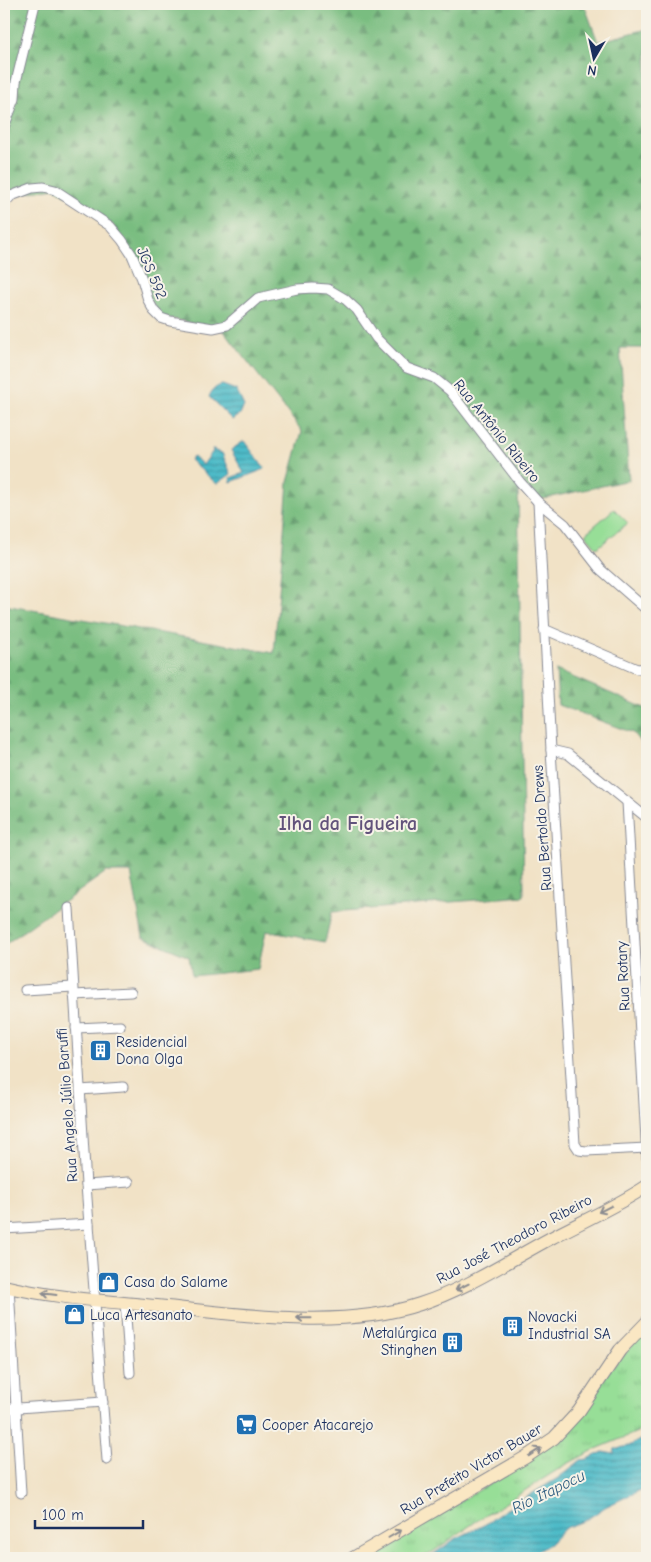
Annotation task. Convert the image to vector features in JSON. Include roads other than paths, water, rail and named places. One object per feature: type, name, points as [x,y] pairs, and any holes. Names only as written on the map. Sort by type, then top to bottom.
[{"type":"main road","name":"Rua José Theodoro Ribeiro","points":[[6,1286],[48,1294],[125,1303],[302,1318],[333,1318],[393,1311],[420,1304],[471,1282],[647,1186]]},
{"type":"main road","name":"Rua Prefeito Victor Bauer","points":[[352,1558],[518,1462],[554,1438],[579,1411],[620,1350],[647,1322]]},
{"type":"street","points":[[4,127],[15,99],[16,82],[35,4]]},
{"type":"street","name":"JGS 592","points":[[4,204],[7,194],[43,187],[55,190],[110,226],[122,240],[132,255],[148,300],[161,318],[187,325],[213,328],[227,325],[235,319]]},
{"type":"street","name":"Rua Antônio Ribeiro","points":[[235,319],[258,298],[298,289],[328,289],[345,299],[357,310],[376,338],[400,362],[407,368],[434,378],[450,391],[520,482],[538,502],[565,524],[600,569],[647,610]]},
{"type":"street","name":"Rua Bertoldo Drews","points":[[538,502],[575,1144],[579,1150],[586,1152],[647,1149]]},
{"type":"street","points":[[544,629],[637,668],[647,668]]},
{"type":"street","points":[[551,750],[568,754],[647,818]]},
{"type":"street","name":"Rua Rotary","points":[[627,802],[644,1063],[647,1158]]},
{"type":"street","name":"Rua Angelo Júlio Baruffi","points":[[69,908],[86,1185],[107,1460]]},
{"type":"street","points":[[25,990],[131,992]]},
{"type":"street","points":[[76,1028],[120,1026]]},
{"type":"street","points":[[80,1090],[123,1087]]},
{"type":"street","points":[[86,1185],[129,1182]]},
{"type":"street","points":[[4,1229],[89,1224]]},
{"type":"street","points":[[6,1286],[21,1492]]},
{"type":"street","points":[[125,1303],[130,1373]]},
{"type":"street","points":[[4,1409],[103,1402]]},
{"type":"water","points":[[222,385],[236,390],[244,406],[240,414],[232,420],[209,397],[214,389]]},
{"type":"water","points":[[244,441],[265,469],[231,482],[230,478],[244,473],[231,450]]},
{"type":"water","points":[[212,449],[222,453],[231,474],[217,484],[190,460],[193,456],[203,465],[213,451]]},
{"type":"water","name":"Rio Itapocu","points":[[647,1436],[647,1487],[605,1507],[586,1520],[565,1528],[550,1544],[527,1558],[428,1558],[455,1539],[486,1524],[558,1478],[581,1460],[603,1452],[614,1454],[615,1449],[629,1446]]},
{"type":"place","name":"Residencial Dona Olga","points":[[100,1051]]},
{"type":"place","name":"Casa do Salame","points":[[108,1282]]},
{"type":"place","name":"Luca Artesanato","points":[[74,1315]]},
{"type":"place","name":"Novacki Industrial SA","points":[[512,1326]]},
{"type":"place","name":"Metalúrgica Stinghen","points":[[453,1342]]},
{"type":"place","name":"Cooper Atacarejo","points":[[246,1425]]},
{"type":"district","name":"Ilha da Figueira","points":[[348,823]]}]
